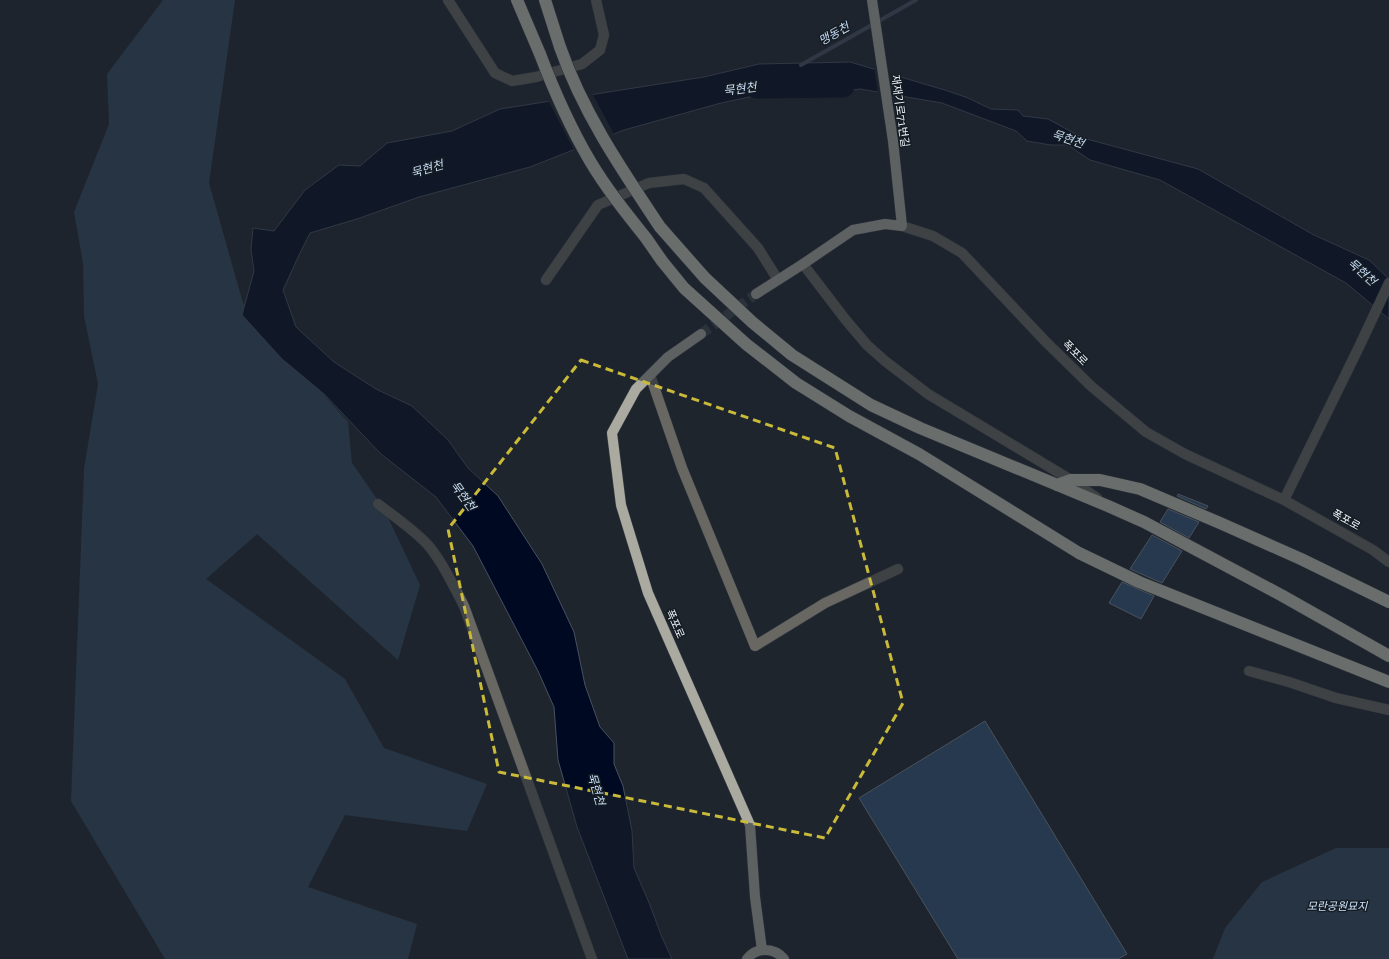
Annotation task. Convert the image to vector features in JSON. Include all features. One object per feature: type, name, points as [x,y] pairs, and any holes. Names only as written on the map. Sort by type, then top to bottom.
[{"type":"highway","points":[[517,0],[554,89],[575,134],[591,162],[613,195],[684,288],[746,344],[796,383],[849,416],[919,454],[1079,553],[1139,582],[1389,682]]},
{"type":"highway","points":[[526,0],[540,54]]},
{"type":"highway","points":[[546,3],[560,48],[596,126],[623,173],[660,227],[705,278],[752,322],[792,355],[871,405],[920,428],[1144,522],[1281,595],[1389,656]]},
{"type":"highway","points":[[1057,485],[1071,480],[1100,480],[1140,489],[1301,559],[1389,602]]},
{"type":"main road","name":"재재기로71번길","points":[[872,0],[893,140],[902,226]]},
{"type":"main road","name":"폭포로","points":[[756,294],[853,230],[885,224],[902,226]]},
{"type":"main road","name":"폭포로","points":[[701,334],[668,357],[636,389],[612,432],[621,505],[648,593],[750,825],[755,897],[762,950]]},
{"type":"main road","points":[[747,959],[754,952],[762,950],[770,950],[780,955],[784,959]]},
{"type":"street","points":[[448,0],[495,73],[512,81],[536,77],[582,64],[600,50],[604,34],[596,0]]},
{"type":"street","points":[[546,280],[598,205],[650,183],[684,179],[704,188],[758,248],[778,280]]},
{"type":"street","name":"폭포로","points":[[902,226],[933,236],[962,253],[1046,342],[1091,386],[1146,432],[1185,454],[1284,500],[1373,550],[1389,562]]},
{"type":"street","points":[[803,264],[845,319],[867,345],[885,361],[928,394],[1071,480],[1108,506]]},
{"type":"street","points":[[1284,500],[1389,283]]},
{"type":"street","points":[[650,375],[682,468],[755,646],[825,603],[898,569]]},
{"type":"street","points":[[378,504],[411,528],[428,545],[443,566],[464,606],[592,959]]},
{"type":"street","points":[[1249,671],[1289,682],[1336,698],[1389,710]]},
{"type":"highlighted area","points":[[581,360],[835,448],[903,703],[825,838],[499,772],[448,529]]},
{"type":"green space","points":[[163,0],[235,0],[209,183],[243,303],[348,422],[352,463],[384,509],[420,585],[398,660],[257,534],[206,579],[345,679],[384,748],[487,784],[467,831],[345,815],[308,887],[417,924],[408,959],[165,959],[71,801],[84,469],[98,384],[84,316],[83,263],[74,212],[109,124],[107,74]]},
{"type":"green space","name":"모란공원묘지","points":[[1336,848],[1389,848],[1389,959],[1213,959],[1225,928],[1262,882]]},
{"type":"water","points":[[850,62],[948,91],[968,98],[991,109],[1018,110],[1023,116],[1048,119],[1083,138],[1198,169],[1314,235],[1369,260],[1389,279],[1389,319],[1346,283],[1160,180],[1090,160],[1068,145],[1051,145],[1027,141],[1016,131],[942,103],[860,89],[841,91],[795,84],[768,93],[721,103],[624,130],[530,167],[419,197],[357,219],[310,233],[283,290],[296,327],[334,362],[376,389],[412,406],[448,440],[468,468],[498,496],[542,564],[574,632],[585,685],[600,727],[614,743],[614,764],[623,786],[632,831],[634,868],[672,959],[628,959],[577,827],[558,760],[554,707],[538,671],[473,546],[436,497],[381,454],[324,394],[282,359],[242,315],[254,271],[251,249],[253,228],[274,231],[305,190],[339,165],[360,166],[387,143],[452,131],[500,109],[704,77],[759,64]]},
{"type":"pier","points":[[874,67],[894,73],[897,97],[878,94]]},
{"type":"pier","points":[[592,93],[615,136],[575,152],[548,100]]},
{"type":"building","points":[[1178,494],[1208,506],[1206,509],[1177,496]]},
{"type":"building","points":[[1168,509],[1199,522],[1189,538],[1160,522]]},
{"type":"building","points":[[1152,535],[1182,551],[1162,583],[1130,569]]},
{"type":"building","points":[[1122,582],[1154,596],[1141,619],[1109,603]]},
{"type":"building","points":[[985,721],[1127,954],[1118,959],[958,959],[859,798]]},
{"type":"waterway","name":"맹동천","points":[[801,65],[916,0]]},
{"type":"waterway","name":"묵현천","points":[[757,87],[843,86]]},
{"type":"tunnel","points":[[701,334],[756,294]]}]
